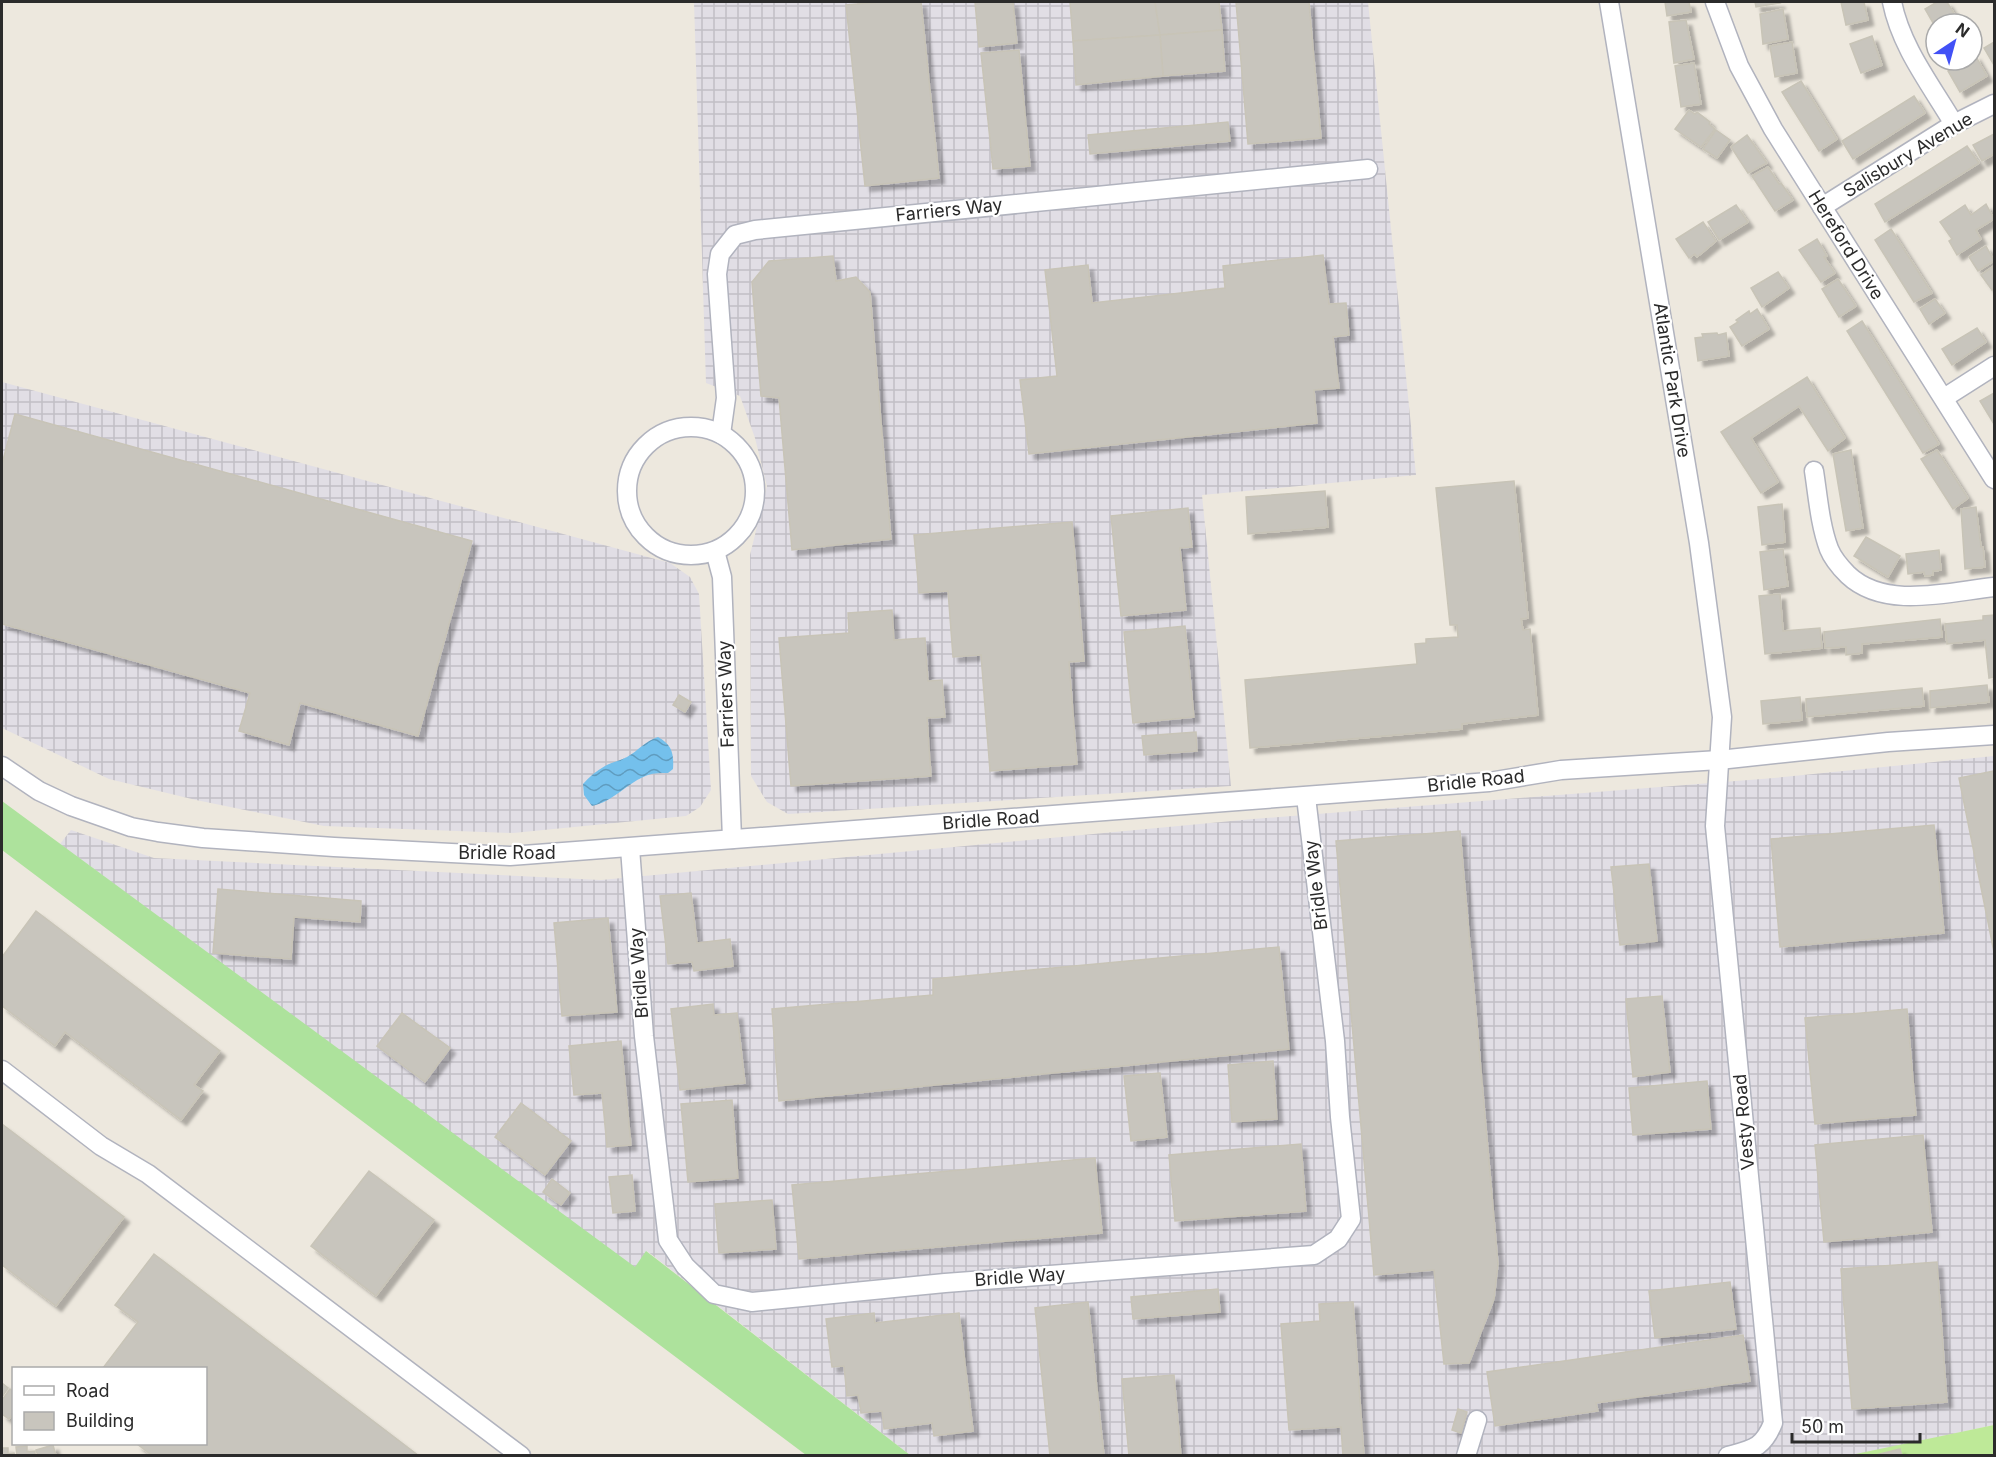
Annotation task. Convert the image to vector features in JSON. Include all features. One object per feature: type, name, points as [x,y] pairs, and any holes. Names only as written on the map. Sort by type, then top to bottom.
[{"type":"street","name":"Atlantic Park Drive","points":[[1609,2],[1699,543],[1722,717],[1719,760]]},
{"type":"street","name":"Hereford Drive","points":[[1715,2],[1739,66],[1752,92],[1822,207],[1995,479]]},
{"type":"street","points":[[1892,2],[1905,44],[1954,124]]},
{"type":"street","name":"Salisbury Avenue","points":[[1822,207],[1954,124],[1995,104]]},
{"type":"street","name":"Farriers Way","points":[[721,434],[726,398],[717,274],[720,254],[735,235],[755,230],[1368,169]]},
{"type":"street","points":[[1944,398],[1995,366]]},
{"type":"street","points":[[702,427],[721,434],[741,451],[752,471],[755,487],[752,509],[743,529],[734,539],[715,551],[692,555],[674,553],[655,545],[634,521],[626,492],[629,470],[642,447],[662,433],[678,428],[702,427]]},
{"type":"street","points":[[1814,471],[1829,550],[1842,569],[1860,585],[1871,591],[1895,596],[1995,587]]},
{"type":"street","name":"Farriers Way","points":[[715,551],[722,578],[732,839]]},
{"type":"street","name":"Bridle Road","points":[[2,766],[39,791],[71,806],[131,827],[180,835],[334,847],[510,856],[630,849],[732,839],[1306,797],[1489,782],[1561,770],[1719,760],[1888,742],[1995,735]]},
{"type":"street","name":"Vesty Road","points":[[1719,760],[1716,826],[1773,1423],[1767,1438],[1752,1449],[1728,1455]]},
{"type":"street","name":"Bridle Way","points":[[630,849],[644,1036],[668,1240],[685,1266],[714,1293],[752,1302],[945,1283],[1314,1255],[1338,1239],[1351,1219],[1340,1117],[1335,1041],[1306,797]]},
{"type":"street","points":[[2,1070],[101,1146],[148,1174],[520,1455]]},
{"type":"street","points":[[1466,1455],[1477,1420]]},
{"type":"shaded area","points":[[694,2],[1368,2],[1416,475],[1202,495],[1231,786],[788,814],[767,802],[751,776],[750,555],[767,486],[755,438],[740,396],[706,383]]},
{"type":"shaded area","points":[[2,382],[670,563],[690,577],[699,594],[711,790],[700,807],[686,816],[513,833],[324,826],[196,800],[109,779],[2,728]]},
{"type":"shaded area","points":[[1994,756],[1994,1425],[1851,1456],[910,1455],[647,1251],[635,1268],[60,844],[71,830],[154,858],[601,880],[1253,819],[1774,778]]},
{"type":"green space","points":[[2,801],[635,1267],[646,1251],[910,1455],[806,1455],[2,850]]},
{"type":"green space","points":[[1994,1425],[1994,1455],[1851,1455]]},
{"type":"water","points":[[658,737],[671,750],[673,769],[668,773],[641,778],[600,804],[592,806],[584,795],[585,781],[602,768],[627,757]]},
{"type":"building","points":[[921,2],[939,178],[865,186],[846,5]]},
{"type":"building","points":[[975,2],[1013,2],[1017,43],[979,47]]},
{"type":"building","points":[[1070,2],[1155,2],[1160,35],[1073,41]]},
{"type":"building","points":[[1155,2],[1219,2],[1222,30],[1160,35]]},
{"type":"building","points":[[1236,2],[1309,2],[1321,138],[1248,144]]},
{"type":"building","points":[[1665,2],[1689,2],[1691,12],[1667,16]]},
{"type":"building","points":[[1755,2],[1779,2],[1780,3],[1756,7]]},
{"type":"building","points":[[1841,2],[1864,2],[1868,20],[1846,25]]},
{"type":"building","points":[[1937,2],[1947,2],[1953,12],[1927,12],[1925,9]]},
{"type":"building","points":[[1783,9],[1788,39],[1763,44],[1760,14]]},
{"type":"building","points":[[1686,20],[1694,59],[1674,63],[1669,22]]},
{"type":"building","points":[[1222,30],[1225,71],[1163,76],[1160,35]]},
{"type":"building","points":[[1160,35],[1163,76],[1076,85],[1073,41]]},
{"type":"building","points":[[1872,36],[1882,65],[1861,73],[1850,44]]},
{"type":"building","points":[[1792,42],[1797,73],[1775,77],[1770,46]]},
{"type":"building","points":[[1994,42],[1994,65],[1984,48]]},
{"type":"building","points":[[1019,50],[1030,166],[993,169],[981,53]]},
{"type":"building","points":[[1694,63],[1701,104],[1681,107],[1675,66]]},
{"type":"building","points":[[1984,71],[1987,76],[1960,92],[1949,72]]},
{"type":"building","points":[[1801,81],[1837,139],[1819,151],[1782,92]]},
{"type":"building","points":[[1914,96],[1925,113],[1853,159],[1842,141]]},
{"type":"building","points":[[1689,110],[1695,114],[1697,112],[1715,129],[1701,147],[1675,129]]},
{"type":"building","points":[[1228,122],[1230,141],[1090,154],[1088,135]]},
{"type":"building","points":[[1716,130],[1730,140],[1717,158],[1703,149]]},
{"type":"building","points":[[1994,134],[1994,154],[1982,161],[1973,145]]},
{"type":"building","points":[[1747,135],[1767,163],[1748,173],[1731,147]]},
{"type":"building","points":[[1967,146],[1979,163],[1885,222],[1875,204]]},
{"type":"building","points":[[1768,167],[1793,200],[1775,211],[1752,176]]},
{"type":"building","points":[[1986,204],[1994,219],[1976,230],[1981,239],[1957,255],[1949,241],[1952,239],[1940,222],[1965,205],[1971,215]]},
{"type":"building","points":[[1736,205],[1748,222],[1719,240],[1708,222]]},
{"type":"building","points":[[1703,222],[1716,241],[1697,257],[1695,254],[1689,258],[1676,239]]},
{"type":"building","points":[[1891,229],[1932,293],[1914,302],[1875,240]]},
{"type":"building","points":[[1817,239],[1827,256],[1824,257],[1835,273],[1821,282],[1799,250]]},
{"type":"building","points":[[1986,246],[1994,261],[1978,271],[1969,257]]},
{"type":"building","points":[[1323,255],[1329,304],[1346,303],[1349,335],[1333,337],[1339,388],[1314,390],[1317,423],[1029,454],[1020,380],[1057,376],[1045,270],[1088,265],[1092,303],[1225,288],[1223,266]]},
{"type":"building","points":[[833,256],[836,281],[856,277],[870,292],[891,539],[792,550],[779,398],[761,396],[752,282],[769,261]]},
{"type":"building","points":[[1994,266],[1994,289],[1992,290],[1981,275]]},
{"type":"building","points":[[1778,272],[1789,288],[1762,307],[1751,288]]},
{"type":"building","points":[[1838,279],[1856,306],[1839,317],[1822,289]]},
{"type":"building","points":[[1935,299],[1945,313],[1929,324],[1920,309]]},
{"type":"building","points":[[1757,309],[1769,329],[1742,346],[1730,327],[1749,311],[1750,314]]},
{"type":"building","points":[[1862,321],[1939,444],[1923,453],[1847,331]]},
{"type":"building","points":[[1977,328],[1986,342],[1952,365],[1942,349]]},
{"type":"building","points":[[1717,333],[1718,335],[1726,333],[1729,356],[1698,361],[1695,338],[1703,337],[1702,334]]},
{"type":"building","points":[[1807,377],[1845,438],[1828,451],[1799,406],[1751,438],[1778,482],[1761,493],[1721,432]]},
{"type":"building","points":[[1994,393],[1994,424],[1980,401]]},
{"type":"building","points":[[15,414],[472,541],[418,736],[300,703],[289,745],[239,731],[250,693],[2,624],[2,464]]},
{"type":"building","points":[[1851,450],[1863,528],[1846,531],[1833,454]]},
{"type":"building","points":[[1937,450],[1968,498],[1953,509],[1921,459]]},
{"type":"building","points":[[1514,481],[1528,618],[1521,619],[1523,630],[1530,629],[1538,715],[1462,724],[1462,729],[1250,748],[1245,680],[1417,664],[1415,644],[1426,643],[1426,639],[1458,637],[1457,625],[1450,625],[1436,488]]},
{"type":"building","points":[[1325,491],[1328,527],[1248,534],[1246,497]]},
{"type":"building","points":[[1782,504],[1785,542],[1762,545],[1758,507]]},
{"type":"building","points":[[1976,507],[1985,567],[1965,569],[1961,509]]},
{"type":"building","points":[[1188,508],[1192,547],[1180,548],[1186,610],[1121,616],[1111,516]]},
{"type":"building","points":[[1072,522],[1084,661],[1069,662],[1077,764],[990,771],[981,655],[953,657],[948,591],[919,593],[914,535]]},
{"type":"building","points":[[1866,537],[1900,556],[1888,577],[1854,556]]},
{"type":"building","points":[[1783,549],[1788,586],[1764,590],[1760,552]]},
{"type":"building","points":[[1939,550],[1941,570],[1933,571],[1933,575],[1925,576],[1924,572],[1908,574],[1906,554]]},
{"type":"building","points":[[1780,594],[1783,631],[1820,628],[1822,648],[1765,654],[1759,596]]},
{"type":"building","points":[[892,610],[894,640],[925,638],[928,681],[942,680],[945,717],[927,718],[931,776],[791,786],[779,638],[849,633],[848,613]]},
{"type":"building","points":[[1994,615],[1994,677],[1989,678],[1985,640],[1947,644],[1945,624],[1983,620],[1983,616]]},
{"type":"building","points":[[1940,619],[1942,637],[1862,644],[1862,653],[1846,655],[1846,647],[1825,648],[1824,632]]},
{"type":"building","points":[[1185,626],[1194,717],[1133,723],[1124,632]]},
{"type":"building","points":[[1987,685],[1989,702],[1930,708],[1930,691]]},
{"type":"building","points":[[1922,688],[1924,706],[1807,717],[1806,699]]},
{"type":"building","points":[[679,695],[691,702],[685,712],[673,705]]},
{"type":"building","points":[[1800,697],[1802,720],[1763,724],[1761,701]]},
{"type":"building","points":[[1196,732],[1197,751],[1144,755],[1142,736]]},
{"type":"building","points":[[1994,771],[1994,952],[1959,778]]},
{"type":"building","points":[[1934,825],[1944,933],[1780,947],[1771,839]]},
{"type":"building","points":[[1460,831],[1498,1264],[1494,1299],[1469,1363],[1444,1364],[1434,1270],[1374,1275],[1336,841]]},
{"type":"building","points":[[1649,864],[1657,941],[1620,945],[1611,867]]},
{"type":"building","points":[[218,889],[361,901],[360,922],[294,917],[291,959],[213,953]]},
{"type":"building","points":[[691,893],[697,943],[730,939],[733,966],[694,971],[692,962],[668,964],[660,896]]},
{"type":"building","points":[[36,911],[220,1051],[194,1085],[203,1091],[181,1120],[65,1032],[55,1046],[2,1006],[2,957]]},
{"type":"building","points":[[608,918],[617,1012],[562,1016],[554,923]]},
{"type":"building","points":[[1279,947],[1289,1049],[779,1101],[772,1009],[933,995],[933,979]]},
{"type":"building","points":[[1662,996],[1670,1072],[1633,1077],[1626,999]]},
{"type":"building","points":[[713,1004],[714,1015],[737,1013],[745,1083],[680,1090],[671,1009]]},
{"type":"building","points":[[1907,1009],[1916,1115],[1815,1124],[1805,1018]]},
{"type":"building","points":[[402,1013],[450,1048],[425,1082],[377,1046]]},
{"type":"building","points":[[621,1041],[631,1145],[607,1147],[602,1093],[574,1095],[569,1046]]},
{"type":"building","points":[[1273,1061],[1277,1119],[1232,1122],[1228,1065]]},
{"type":"building","points":[[1160,1073],[1167,1137],[1131,1141],[1124,1076]]},
{"type":"building","points":[[1707,1081],[1711,1129],[1633,1135],[1629,1088]]},
{"type":"building","points":[[732,1100],[738,1178],[688,1182],[681,1104]]},
{"type":"building","points":[[521,1103],[571,1141],[545,1175],[495,1137]]},
{"type":"building","points":[[2,1124],[124,1217],[56,1306],[2,1265]]},
{"type":"building","points":[[1923,1135],[1932,1232],[1824,1242],[1815,1145]]},
{"type":"building","points":[[1301,1144],[1306,1211],[1175,1221],[1169,1155]]},
{"type":"building","points":[[1095,1158],[1102,1233],[799,1259],[792,1185]]},
{"type":"building","points":[[369,1171],[434,1220],[376,1296],[311,1246]]},
{"type":"building","points":[[632,1175],[635,1211],[613,1213],[609,1177]]},
{"type":"building","points":[[552,1179],[570,1193],[561,1205],[543,1192]]},
{"type":"building","points":[[772,1200],[776,1249],[719,1253],[715,1204]]},
{"type":"building","points":[[154,1254],[419,1456],[153,1456],[138,1445],[207,1445],[207,1367],[104,1367],[138,1322],[115,1305]]},
{"type":"building","points":[[1937,1262],[1947,1402],[1852,1409],[1841,1269]]},
{"type":"building","points":[[1730,1282],[1736,1329],[1655,1338],[1649,1291]]},
{"type":"building","points":[[1218,1289],[1220,1312],[1133,1319],[1131,1297]]},
{"type":"building","points":[[1088,1302],[1104,1456],[1050,1456],[1035,1308]]},
{"type":"building","points":[[1353,1302],[1364,1456],[1343,1456],[1341,1427],[1289,1430],[1281,1324],[1320,1321],[1319,1304]]},
{"type":"building","points":[[874,1313],[875,1323],[959,1313],[973,1431],[934,1436],[932,1423],[884,1429],[882,1411],[861,1413],[858,1395],[847,1396],[844,1366],[832,1367],[826,1319]]},
{"type":"building","points":[[1743,1335],[1750,1381],[1596,1403],[1598,1411],[1495,1426],[1487,1372]]},
{"type":"building","points":[[1174,1375],[1181,1456],[1129,1456],[1122,1379]]},
{"type":"building","points":[[2,1383],[8,1388],[2,1397]]},
{"type":"building","points":[[10,1389],[12,1390],[12,1415],[9,1419],[2,1414],[2,1400]]},
{"type":"building","points":[[1458,1409],[1467,1412],[1461,1433],[1452,1430]]},
{"type":"building","points":[[53,1445],[56,1456],[38,1456],[36,1450]]},
{"type":"building","points":[[27,1446],[27,1452],[35,1451],[35,1456],[17,1456],[16,1447]]},
{"type":"building","points":[[2,1448],[8,1448],[8,1454],[14,1453],[15,1456],[2,1456]]},
{"type":"building","points":[[1900,1449],[1902,1456],[1872,1456]]}]
